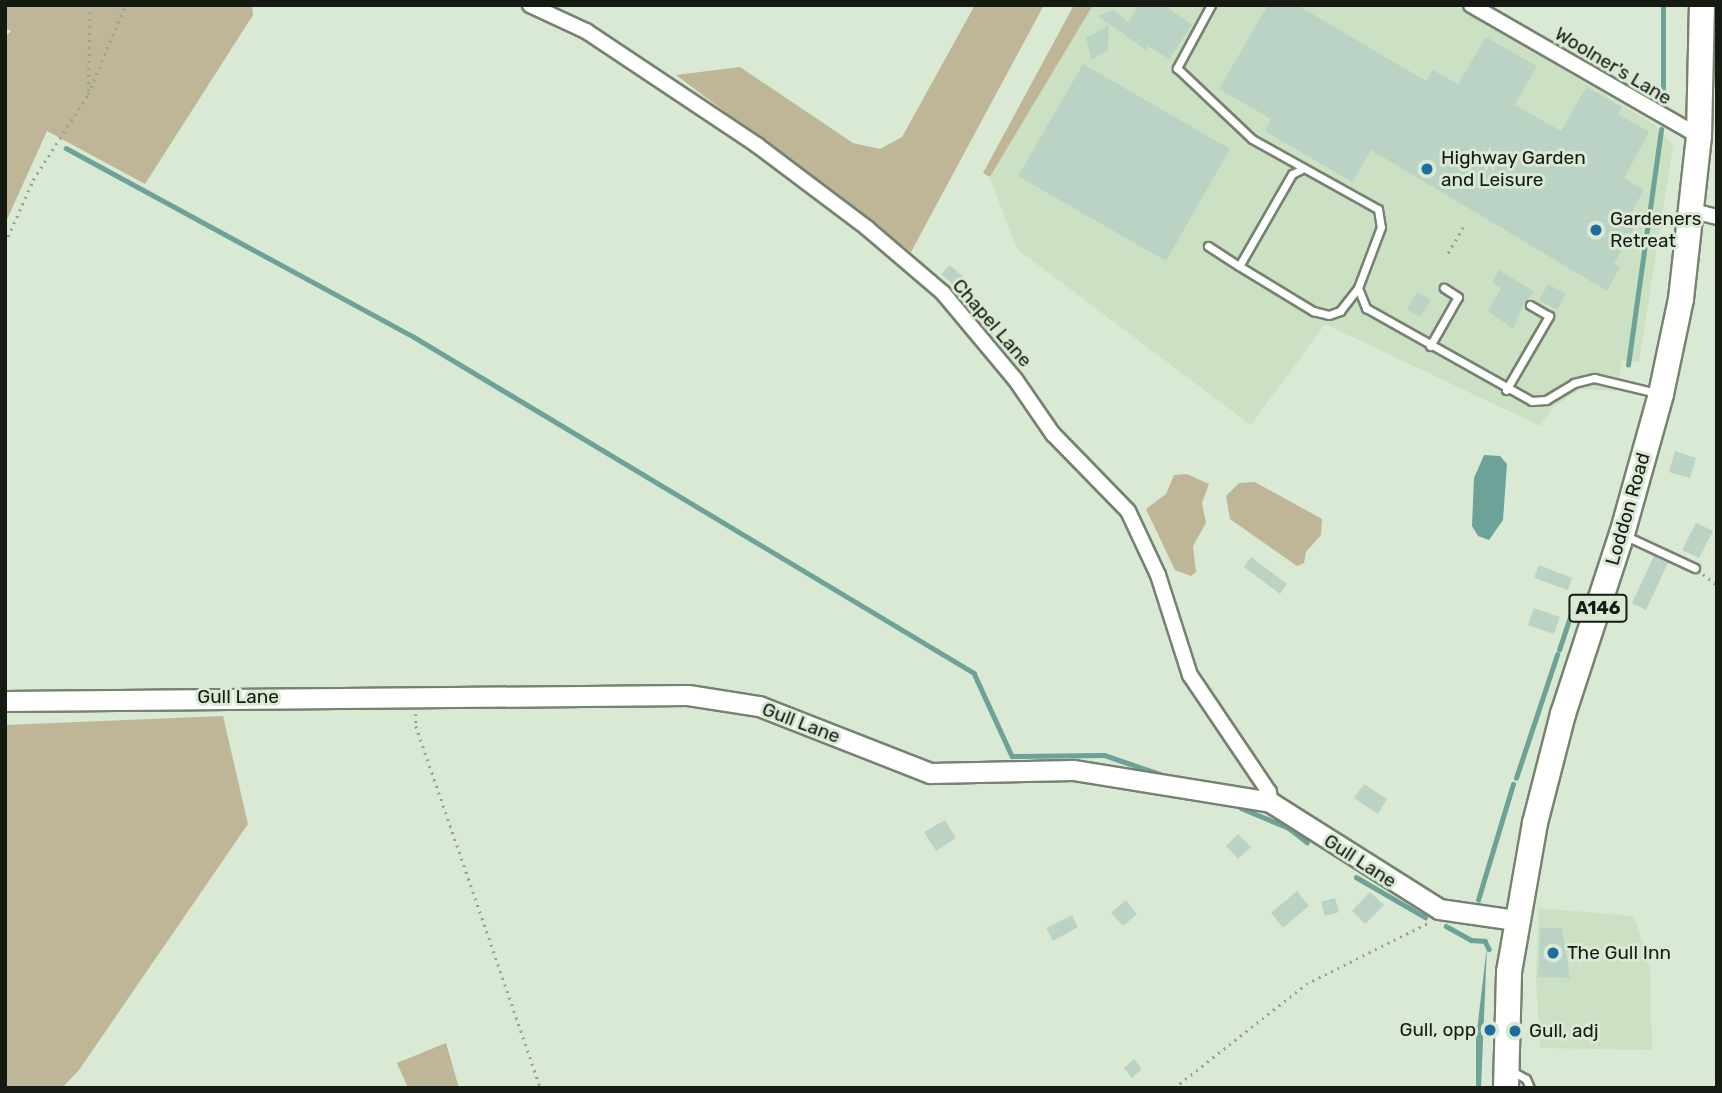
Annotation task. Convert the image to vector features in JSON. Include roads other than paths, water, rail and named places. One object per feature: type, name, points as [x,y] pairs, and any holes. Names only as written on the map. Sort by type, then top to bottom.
[{"type":"highway","name":"Loddon Road","points":[[1506,1078],[1515,920],[1563,714],[1622,534],[1661,394],[1705,214],[1699,136],[1702,5]]},
{"type":"street","name":"Chapel Lane","points":[[530,5],[586,31],[757,145],[867,228],[943,293],[1015,379],[1054,434],[1128,511],[1158,575],[1190,675],[1269,792],[1270,802]]},
{"type":"street","name":"Woolner's Lane","points":[[1471,5],[1699,136]]},
{"type":"street","name":"Gull Lane","points":[[5,701],[688,695],[760,706],[930,773],[1073,770],[1270,802],[1438,909],[1515,920]]},
{"type":"lane","points":[[1208,246],[1313,311],[1329,315],[1340,311],[1358,288],[1381,228],[1378,209],[1252,139],[1177,68],[1212,5]]},
{"type":"lane","points":[[1239,266],[1292,174],[1303,169]]},
{"type":"lane","points":[[1358,288],[1366,308],[1506,390],[1532,401],[1546,400],[1573,383],[1594,378],[1661,394]]},
{"type":"lane","points":[[1430,346],[1458,297],[1444,288]]},
{"type":"lane","points":[[1506,390],[1549,316],[1530,305]]},
{"type":"lane","points":[[1622,534],[1695,568]]},
{"type":"lane","points":[[1506,1078],[1526,1079],[1530,1088]]},
{"type":"water","points":[[1484,455],[1500,456],[1507,464],[1503,520],[1489,540],[1478,536],[1472,526],[1474,478]]},
{"type":"water","points":[[1487,946],[1481,1088],[1476,1088],[1476,1039]]},
{"type":"waterway","points":[[1663,5],[1663,113]]},
{"type":"waterway","points":[[1628,365],[1661,129]]},
{"type":"waterway","points":[[66,148],[414,337],[974,673],[1012,756],[1104,755],[1163,775]]},
{"type":"waterway","points":[[1559,650],[1572,611]]},
{"type":"waterway","points":[[1516,778],[1557,655]]},
{"type":"waterway","points":[[1478,900],[1513,784]]},
{"type":"waterway","points":[[1241,808],[1289,828],[1307,842]]},
{"type":"waterway","points":[[1356,877],[1425,917]]},
{"type":"waterway","points":[[1446,926],[1471,940],[1485,941],[1489,949]]},
{"type":"place","name":"Highway Garden and Leisure","points":[[1427,169]]},
{"type":"place","name":"Gardeners Retreat","points":[[1596,230]]},
{"type":"place","name":"The Gull Inn","points":[[1553,953]]},
{"type":"place","name":"Gull, opp","points":[[1490,1030]]},
{"type":"place","name":"Gull, adj","points":[[1515,1031]]}]
